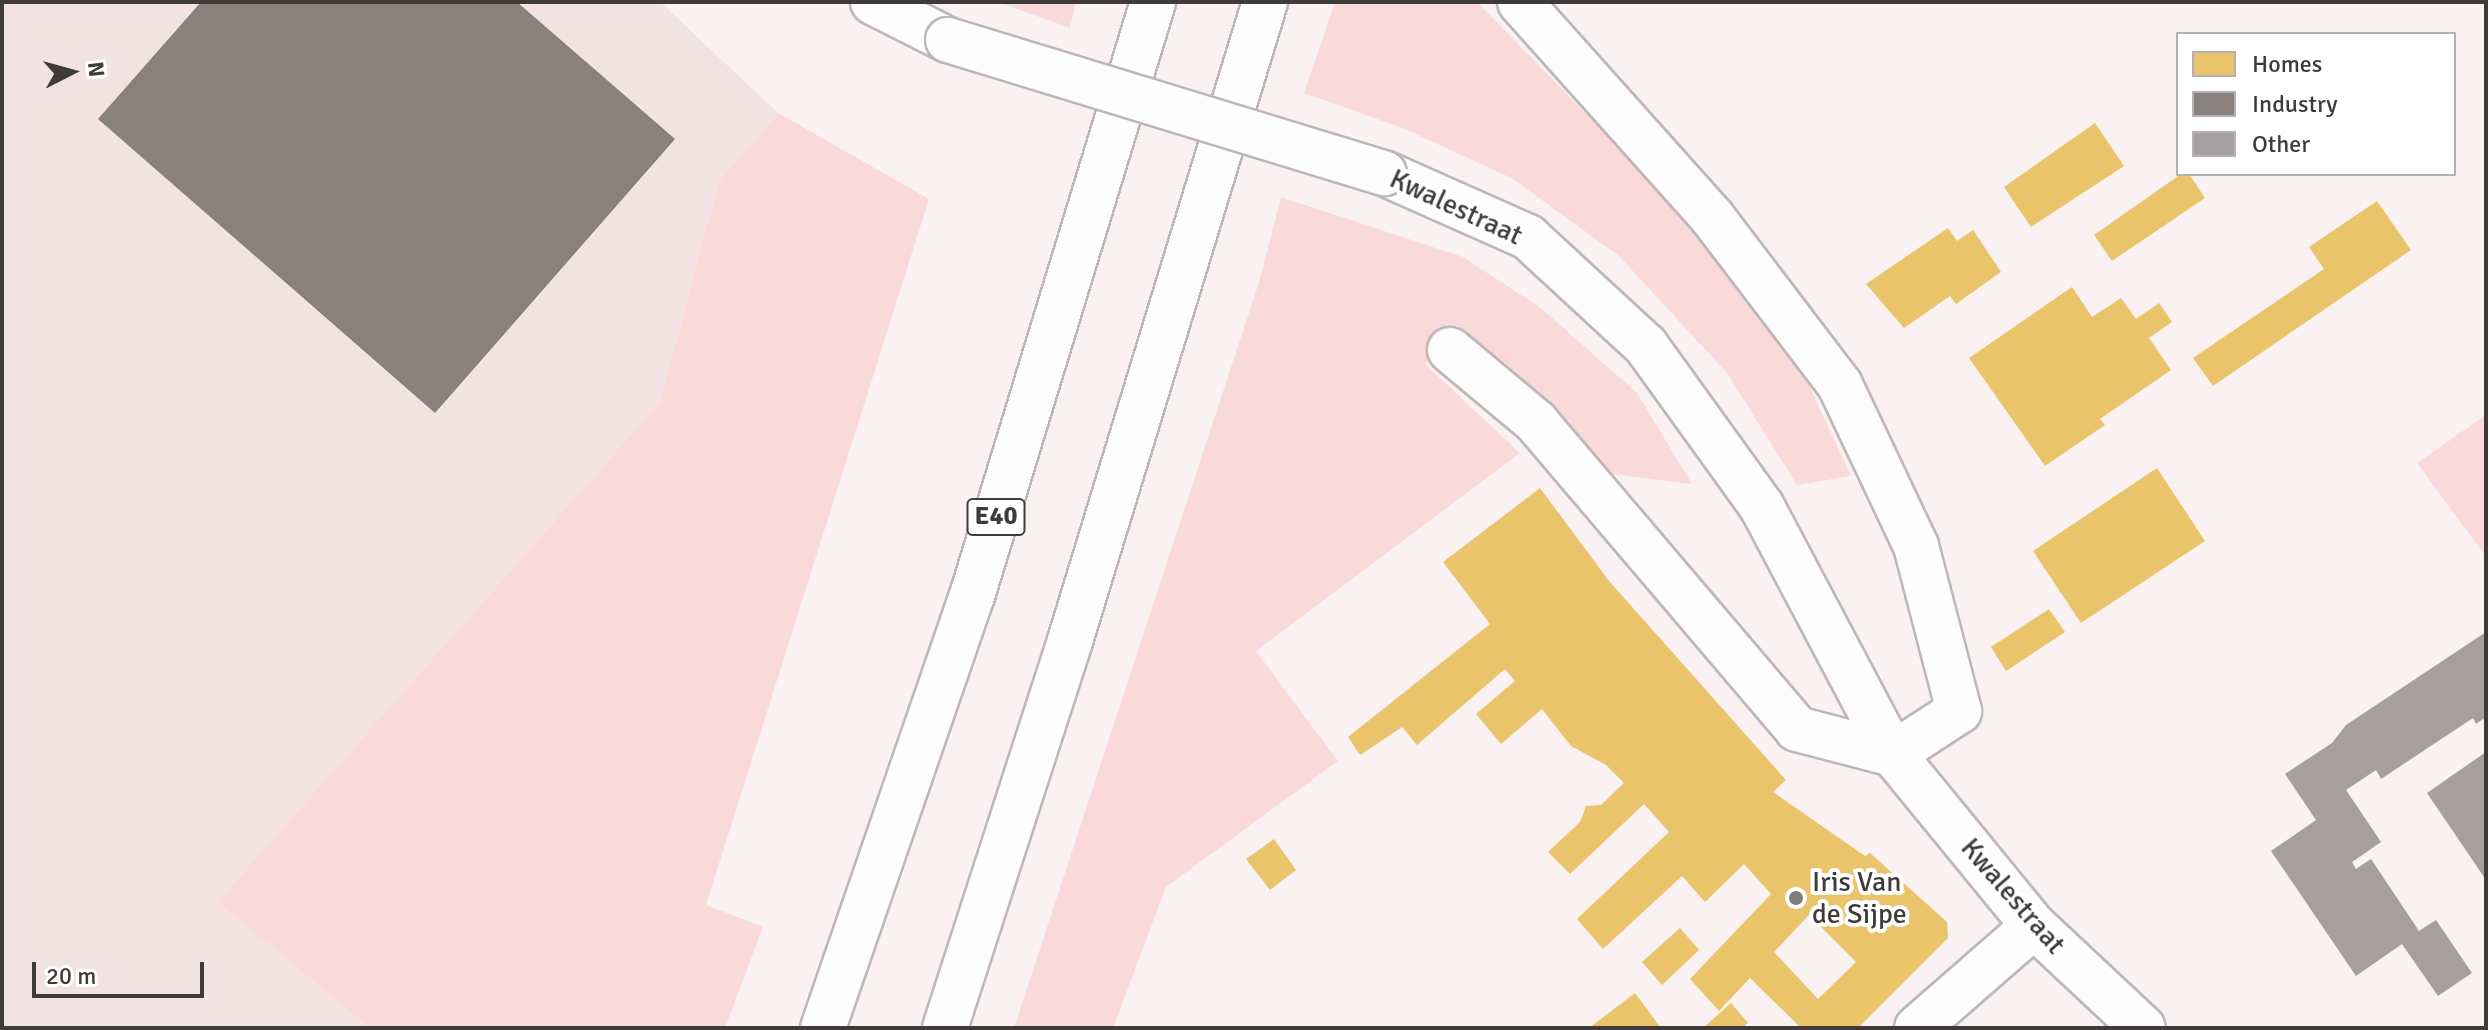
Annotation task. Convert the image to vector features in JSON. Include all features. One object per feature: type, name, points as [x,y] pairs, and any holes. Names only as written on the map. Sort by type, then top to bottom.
[{"type":"main road","name":"Kwalestraat","points":[[873,2],[948,40],[1384,173],[1528,237],[1646,346],[1762,507],[1893,754],[2034,926],[2143,1028]]},
{"type":"main road","name":"E40","points":[[823,1028],[972,596],[1153,2]]},
{"type":"main road","points":[[945,1028],[1070,641],[1265,2]]},
{"type":"main road","points":[[1450,350],[1536,422],[1797,729],[1893,754],[1959,711],[1916,546],[1874,451],[1840,385],[1712,217],[1520,2]]},
{"type":"main road","points":[[1917,1028],[2034,926]]},
{"type":"shaded area","points":[[2,2],[660,2],[778,113],[719,181],[660,402],[219,902],[370,1028],[2,1028]]},
{"type":"shaded area","points":[[998,2],[1076,2],[1070,28]]},
{"type":"shaded area","points":[[1335,2],[1477,2],[1724,255],[1799,364],[1851,476],[1797,485],[1727,373],[1618,255],[1511,178],[1405,129],[1304,93]]},
{"type":"shaded area","points":[[778,113],[929,199],[706,905],[763,927],[725,1028],[370,1028],[218,902],[660,402],[719,181]]},
{"type":"shaded area","points":[[1281,197],[1463,257],[1541,308],[1637,393],[1692,484],[1610,474],[1457,325],[1425,364],[1520,453],[1256,651],[1338,761],[1166,887],[1113,1028],[1014,1028],[1260,279]]},
{"type":"shaded area","points":[[2486,415],[2486,557],[2417,463]]},
{"type":"building: Homes","points":[[2095,123],[2124,166],[2031,227],[2004,187]]},
{"type":"building: Homes","points":[[2178,176],[2190,176],[2205,198],[2112,261],[2094,235]]},
{"type":"building: Homes","points":[[2377,201],[2411,250],[2213,386],[2193,358],[2324,269],[2309,247]]},
{"type":"building: Homes","points":[[1948,228],[1957,241],[1973,230],[2001,272],[1956,304],[1950,296],[1904,328],[1866,284]]},
{"type":"building: Homes","points":[[2072,287],[2092,317],[2121,298],[2136,319],[2159,303],[2172,322],[2149,338],[2171,370],[2100,419],[2105,425],[2045,466],[1969,358]]},
{"type":"building: Homes","points":[[2157,468],[2205,541],[2081,623],[2033,551]]},
{"type":"building: Homes","points":[[1540,488],[1609,581],[1786,780],[1773,792],[1865,856],[1870,853],[1947,922],[1948,938],[1858,1028],[1801,1028],[1750,978],[1719,1011],[1690,979],[1771,894],[1744,864],[1705,902],[1682,876],[1603,949],[1577,919],[1669,832],[1644,804],[1570,874],[1548,852],[1580,822],[1586,806],[1601,805],[1624,783],[1606,765],[1571,746],[1542,709],[1501,744],[1476,714],[1515,681],[1505,669],[1417,745],[1402,727],[1360,755],[1348,737],[1490,624],[1443,562]],"holes":[[[1809,915],[1856,962],[1818,999],[1774,952]]]},
{"type":"building: Homes","points":[[2049,609],[2065,632],[2006,671],[1991,647]]},
{"type":"building: Homes","points":[[1274,839],[1296,870],[1270,890],[1246,859]]},
{"type":"building: Homes","points":[[1680,928],[1699,950],[1662,985],[1642,962]]},
{"type":"building: Homes","points":[[1635,993],[1661,1028],[1589,1028]]},
{"type":"building: Homes","points":[[1731,1003],[1748,1023],[1742,1028],[1703,1028]]},
{"type":"building: Industry","points":[[201,2],[517,2],[675,139],[435,413],[98,119]]},
{"type":"building: Other","points":[[2486,632],[2486,717],[2476,724],[2473,718],[2381,779],[2376,770],[2346,790],[2381,842],[2352,862],[2356,869],[2371,859],[2419,931],[2436,920],[2472,973],[2438,996],[2402,944],[2356,976],[2271,851],[2316,820],[2285,774],[2332,743],[2346,725]]},
{"type":"building: Other","points":[[2486,752],[2486,880],[2427,793]]},
{"type":"place","name":"Iris Van de Sijpe","points":[[1796,898]]}]
